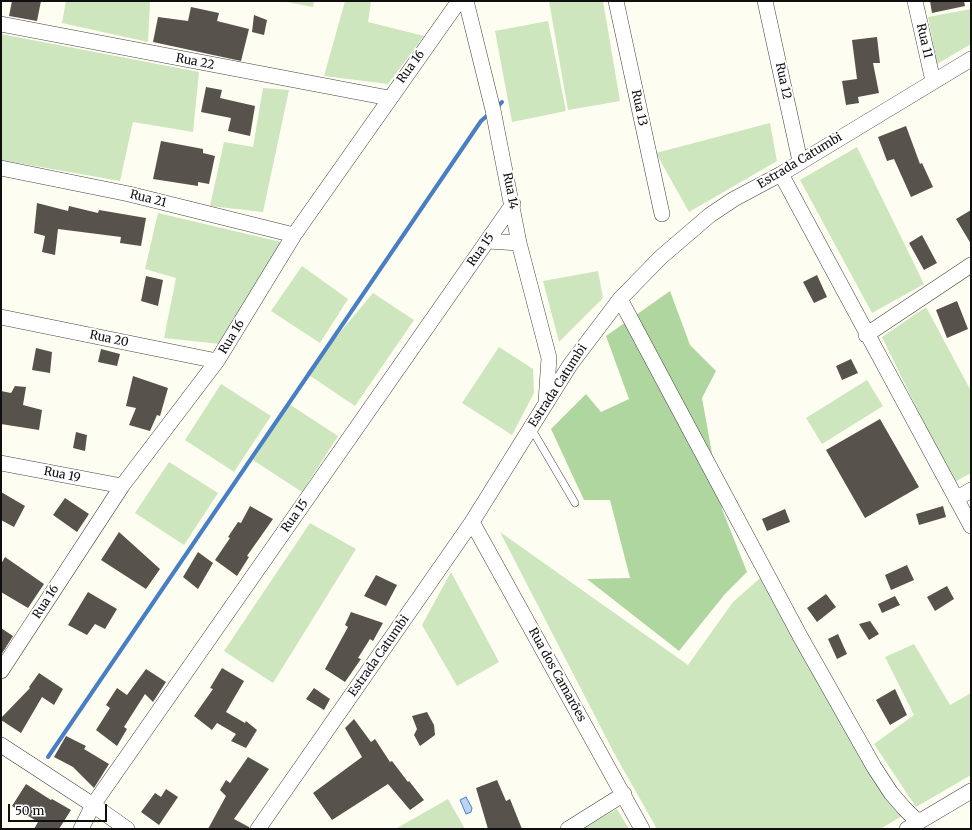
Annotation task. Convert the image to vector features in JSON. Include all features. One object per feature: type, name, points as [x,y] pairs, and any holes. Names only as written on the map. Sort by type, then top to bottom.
[{"type":"street","name":"Rua 16","points":[[1,671],[122,486],[217,361],[294,235],[389,98],[459,1]]},
{"type":"street","name":"Rua 14","points":[[466,1],[493,110],[513,204],[519,243],[549,358],[546,405]]},
{"type":"street","name":"Rua 13","points":[[616,1],[662,214]]},
{"type":"street","name":"Rua 12","points":[[765,1],[800,161]]},
{"type":"street","name":"Rua 11","points":[[915,1],[933,81]]},
{"type":"street","name":"Rua 22","points":[[1,24],[389,98]]},
{"type":"street","name":"Estrada Catumbi","points":[[258,829],[472,522],[570,365],[620,299],[660,257],[710,215],[734,199],[781,174],[971,58]]},
{"type":"street","name":"Rua 21","points":[[1,168],[129,194],[294,235]]},
{"type":"street","points":[[781,174],[971,526]]},
{"type":"street","name":"Rua 15","points":[[80,829],[93,804],[513,204]]},
{"type":"street","points":[[488,241],[519,243]]},
{"type":"street","points":[[866,334],[971,265]]},
{"type":"street","points":[[620,299],[801,638],[874,767],[900,803],[914,818],[914,825]]},
{"type":"street","name":"Rua 20","points":[[1,317],[217,361]]},
{"type":"street","points":[[549,358],[570,365]]},
{"type":"street","name":"Rua 19","points":[[1,463],[122,486]]},
{"type":"street","points":[[956,500],[971,490]]},
{"type":"street","name":"Rua dos Camarões","points":[[472,522],[624,794],[642,829]]},
{"type":"street","points":[[1,745],[93,804],[127,829]]},
{"type":"street","points":[[914,825],[971,791]]},
{"type":"street","points":[[568,829],[624,794]]},
{"type":"lane","points":[[531,428],[575,503]]},
{"type":"green space","points":[[66,1],[150,1],[148,42],[62,23]]},
{"type":"green space","points":[[281,1],[314,1],[313,7]]},
{"type":"green space","points":[[345,1],[371,1],[368,22],[424,36],[388,84],[324,76]]},
{"type":"green space","points":[[549,1],[603,1],[620,101],[568,110]]},
{"type":"green space","points":[[971,9],[971,44],[937,64],[928,17]]},
{"type":"green space","points":[[548,21],[566,111],[512,122],[495,31]]},
{"type":"green space","points":[[1,34],[199,72],[193,132],[133,122],[120,181],[1,160]]},
{"type":"green space","points":[[263,88],[289,90],[263,212],[210,206],[224,142],[253,147]]},
{"type":"green space","points":[[770,123],[777,161],[689,212],[656,153]]},
{"type":"green space","points":[[857,147],[924,284],[872,313],[800,180]]},
{"type":"green space","points":[[158,213],[281,242],[220,344],[164,338],[176,278],[145,269]]},
{"type":"green space","points":[[302,266],[348,299],[320,343],[271,311]]},
{"type":"green space","points":[[598,271],[603,298],[559,342],[543,281]]},
{"type":"green space","points":[[670,291],[690,345],[716,371],[702,398],[722,509],[747,572],[725,594],[679,651],[587,579],[630,578],[610,500],[584,500],[551,429],[586,394],[601,412],[629,399],[606,336]]},
{"type":"green space","points":[[373,293],[414,320],[355,406],[306,373]]},
{"type":"green space","points":[[926,307],[971,391],[971,473],[953,483],[882,337]]},
{"type":"green space","points":[[499,347],[533,369],[534,393],[512,435],[462,403]]},
{"type":"green space","points":[[867,380],[883,406],[822,444],[806,418]]},
{"type":"green space","points":[[221,384],[271,416],[234,472],[185,440]]},
{"type":"green space","points":[[289,404],[338,436],[302,492],[253,460]]},
{"type":"green space","points":[[169,462],[218,493],[184,545],[135,513]]},
{"type":"green space","points":[[310,523],[356,549],[273,683],[224,651]]},
{"type":"green space","points":[[500,532],[688,665],[733,602],[760,578],[902,816],[880,829],[657,829],[614,753]]},
{"type":"green space","points":[[451,572],[499,662],[457,686],[422,625]]},
{"type":"green space","points":[[914,644],[950,705],[971,693],[971,775],[916,807],[874,744],[914,715],[885,657]]},
{"type":"green space","points":[[448,799],[465,829],[397,829],[397,828]]},
{"type":"green space","points":[[617,809],[629,829],[581,829]]},
{"type":"water","points":[[466,797],[472,808],[471,812],[466,814],[460,800]]},
{"type":"building","points":[[12,1],[41,1],[37,21],[9,16]]},
{"type":"building","points":[[930,1],[964,1],[965,6],[932,13]]},
{"type":"building","points":[[191,7],[219,13],[217,21],[249,29],[241,61],[153,42],[158,17],[188,21]]},
{"type":"building","points":[[254,15],[267,20],[264,35],[252,32]]},
{"type":"building","points":[[877,37],[880,63],[873,63],[879,93],[858,97],[859,103],[846,105],[842,81],[857,79],[852,40]]},
{"type":"building","points":[[206,87],[222,90],[220,98],[255,106],[250,136],[228,131],[231,118],[201,112]]},
{"type":"building","points":[[906,126],[920,164],[922,163],[933,187],[911,197],[894,159],[887,161],[878,137]]},
{"type":"building","points":[[161,141],[203,149],[203,153],[215,156],[209,184],[198,182],[198,186],[153,179]]},
{"type":"building","points":[[37,203],[68,211],[69,206],[98,213],[99,210],[146,218],[141,246],[120,243],[121,237],[58,229],[55,255],[42,252],[45,236],[34,233]]},
{"type":"building","points":[[971,210],[971,244],[956,219]]},
{"type":"building","points":[[922,235],[937,263],[924,270],[909,243]]},
{"type":"building","points":[[817,275],[827,297],[814,303],[803,282]]},
{"type":"building","points":[[146,276],[163,280],[158,306],[141,301]]},
{"type":"building","points":[[957,301],[968,329],[947,338],[936,310]]},
{"type":"building","points":[[36,348],[52,352],[50,373],[32,370]]},
{"type":"building","points":[[101,349],[120,354],[117,366],[98,362]]},
{"type":"building","points":[[851,359],[858,373],[842,380],[836,366]]},
{"type":"building","points":[[133,376],[168,388],[160,416],[157,415],[150,431],[129,425],[136,408],[126,406]]},
{"type":"building","points":[[15,386],[26,387],[23,405],[42,410],[39,430],[1,424],[1,391],[11,393]]},
{"type":"building","points":[[880,419],[919,487],[865,518],[826,450]]},
{"type":"building","points":[[76,432],[87,435],[85,451],[73,448]]},
{"type":"building","points":[[1,492],[25,506],[14,527],[1,520]]},
{"type":"building","points":[[65,498],[89,514],[77,532],[53,515]]},
{"type":"building","points":[[250,506],[273,519],[247,556],[249,557],[237,576],[215,560],[230,538],[228,537],[238,522],[241,523]]},
{"type":"building","points":[[943,506],[946,517],[919,525],[916,514]]},
{"type":"building","points":[[785,509],[790,522],[767,531],[762,519]]},
{"type":"building","points":[[119,532],[160,569],[146,589],[101,560]]},
{"type":"building","points":[[198,552],[213,563],[198,589],[183,577]]},
{"type":"building","points":[[5,557],[44,584],[28,608],[1,592],[1,564]]},
{"type":"building","points":[[907,565],[914,580],[891,590],[885,575]]},
{"type":"building","points":[[376,575],[397,585],[386,606],[364,596]]},
{"type":"building","points":[[947,586],[954,599],[935,611],[927,597]]},
{"type":"building","points":[[88,592],[117,609],[105,629],[95,624],[87,635],[68,625]]},
{"type":"building","points":[[826,594],[836,607],[817,622],[807,608]]},
{"type":"building","points":[[895,596],[900,605],[882,613],[878,604]]},
{"type":"building","points":[[351,612],[383,623],[373,641],[370,639],[358,658],[361,659],[345,682],[325,669],[348,627],[345,625]]},
{"type":"building","points":[[870,621],[879,634],[869,640],[859,624]]},
{"type":"building","points":[[1,628],[13,636],[1,655]]},
{"type":"building","points":[[838,634],[847,654],[837,659],[828,639]]},
{"type":"building","points":[[222,668],[244,681],[226,712],[245,723],[246,721],[257,730],[246,748],[231,741],[236,734],[217,723],[212,730],[194,716],[213,689],[210,688]]},
{"type":"building","points":[[146,669],[166,682],[153,702],[145,694],[124,727],[127,729],[117,746],[96,730],[110,708],[106,705],[117,688],[127,695]]},
{"type":"building","points":[[39,673],[63,689],[54,705],[42,697],[21,733],[1,720],[1,718],[30,688],[29,687]]},
{"type":"building","points":[[314,688],[330,699],[324,710],[306,699]]},
{"type":"building","points":[[895,689],[907,715],[890,725],[876,700]]},
{"type":"building","points":[[427,712],[434,725],[435,735],[420,746],[414,735],[417,729],[412,716]]},
{"type":"building","points":[[354,719],[371,742],[375,739],[390,762],[392,761],[424,800],[410,810],[388,784],[332,820],[313,793],[362,757],[345,728]]},
{"type":"building","points":[[66,736],[86,746],[84,749],[109,764],[94,788],[73,767],[54,757]]},
{"type":"building","points":[[248,757],[269,769],[234,819],[249,827],[249,829],[208,829],[226,796],[220,790],[226,780],[230,783]]},
{"type":"building","points":[[497,780],[506,801],[510,799],[522,829],[488,829],[476,788]]},
{"type":"building","points":[[26,784],[51,800],[52,799],[71,810],[59,829],[34,829],[38,822],[12,806]]},
{"type":"building","points":[[166,789],[178,797],[159,825],[141,812],[155,793],[161,797]]},
{"type":"waterway","points":[[496,108],[502,102]]},
{"type":"waterway","points":[[48,757],[481,121],[490,113]]}]
